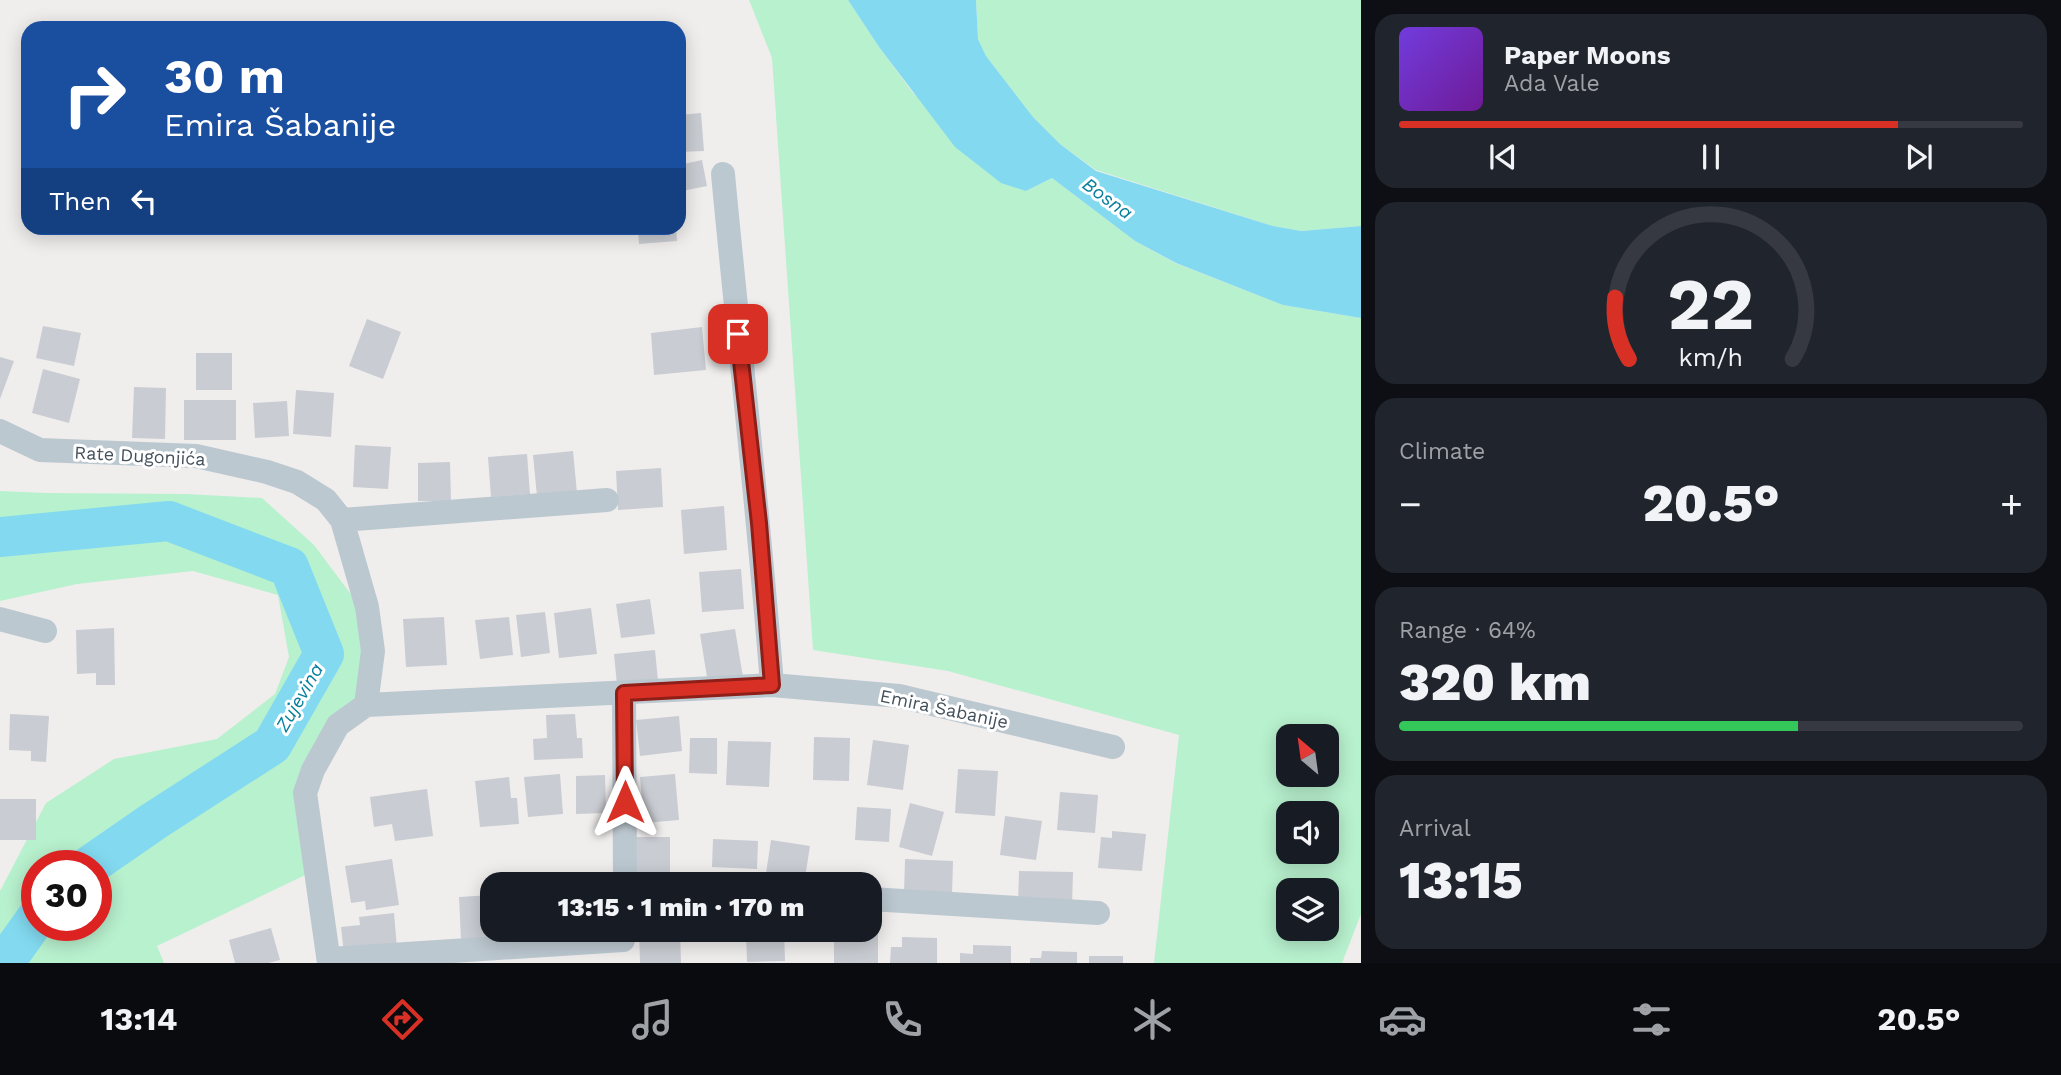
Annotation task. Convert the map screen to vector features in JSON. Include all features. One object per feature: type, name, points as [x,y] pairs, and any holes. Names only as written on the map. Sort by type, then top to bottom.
[{"type":"street","points":[[723,174],[759,523],[772,685]]},
{"type":"street","name":"Rate Dugonjića","points":[[0,431],[40,450],[196,456],[267,472],[297,482],[326,500],[342,520],[367,607],[373,651],[366,705]]},
{"type":"street","points":[[342,520],[607,500]]},
{"type":"street","points":[[0,619],[45,631]]},
{"type":"street","name":"Emira Šabanije","points":[[366,705],[772,685],[899,695],[1112,747]]},
{"type":"street","points":[[624,693],[625,872]]},
{"type":"street","points":[[366,705],[338,725],[313,770],[305,793],[329,961],[595,942]]},
{"type":"street","points":[[882,900],[1098,913]]},
{"type":"green space","points":[[749,0],[848,0],[913,93],[1026,191],[1052,178],[1135,241],[1175,263],[1283,305],[1361,318],[1361,914],[1342,963],[1154,963],[1179,735],[948,671],[813,650],[772,58]]},
{"type":"green space","points":[[976,0],[1361,0],[1361,226],[1301,231],[1273,226],[1096,170],[1060,144],[1033,117],[986,56],[978,39]]},
{"type":"green space","points":[[0,491],[262,498],[314,545],[359,605],[368,684],[308,793],[318,869],[157,946],[164,963],[0,963],[0,891],[21,851],[21,941],[112,941],[112,850],[21,850],[46,803],[114,759],[217,739],[275,694],[289,657],[278,595],[193,571],[77,584],[0,601]]},
{"type":"water","name":"Bosna","points":[[848,0],[976,0],[978,39],[986,56],[1033,117],[1060,144],[1096,171],[1273,226],[1301,231],[1361,226],[1361,318],[1283,305],[1176,263],[1135,241],[1052,178],[1026,191],[1001,183],[955,147],[879,47]]},
{"type":"building","points":[[701,113],[704,151],[686,152],[686,114]]},
{"type":"building","points":[[702,160],[707,186],[686,190],[686,163]]},
{"type":"building","points":[[638,235],[677,235],[677,241],[639,244]]},
{"type":"building","points":[[367,319],[401,332],[383,379],[349,366]]},
{"type":"building","points":[[43,326],[81,333],[74,366],[36,358]]},
{"type":"building","points":[[702,327],[706,370],[654,375],[651,333]]},
{"type":"building","points":[[196,353],[232,353],[232,390],[196,390]]},
{"type":"building","points":[[0,357],[14,361],[0,399]]},
{"type":"building","points":[[43,369],[80,379],[69,423],[32,413]]},
{"type":"building","points":[[134,387],[166,388],[165,439],[132,438]]},
{"type":"building","points":[[296,390],[334,393],[331,437],[293,434]]},
{"type":"building","points":[[184,400],[236,400],[236,440],[184,440]]},
{"type":"building","points":[[287,401],[289,436],[255,438],[253,403]]},
{"type":"building","points":[[355,445],[391,447],[388,489],[353,487]]},
{"type":"building","points":[[573,451],[577,493],[537,496],[533,455]]},
{"type":"building","points":[[527,454],[530,494],[491,497],[488,457]]},
{"type":"building","points":[[450,462],[451,501],[418,501],[418,463]]},
{"type":"building","points":[[661,468],[663,507],[618,510],[616,471]]},
{"type":"building","points":[[724,506],[727,550],[684,554],[681,510]]},
{"type":"building","points":[[741,569],[744,609],[702,612],[699,572]]},
{"type":"building","points":[[650,599],[655,634],[621,638],[616,604]]},
{"type":"building","points":[[591,608],[597,654],[559,658],[554,613]]},
{"type":"building","points":[[545,612],[550,653],[521,657],[516,615]]},
{"type":"building","points":[[444,617],[447,665],[406,667],[403,619]]},
{"type":"building","points":[[509,617],[513,655],[480,659],[475,620]]},
{"type":"building","points":[[114,628],[115,685],[96,685],[96,673],[77,674],[76,630]]},
{"type":"building","points":[[735,629],[743,677],[708,683],[700,634]]},
{"type":"building","points":[[655,650],[658,681],[617,685],[614,654]]},
{"type":"building","points":[[10,714],[49,716],[46,762],[31,761],[31,751],[9,750]]},
{"type":"building","points":[[575,714],[577,738],[582,738],[583,758],[534,760],[533,739],[547,738],[546,715]]},
{"type":"building","points":[[679,716],[682,751],[640,756],[636,720]]},
{"type":"building","points":[[814,737],[850,738],[849,781],[813,780]]},
{"type":"building","points":[[690,738],[717,738],[717,774],[689,773]]},
{"type":"building","points":[[873,740],[909,745],[903,790],[867,785]]},
{"type":"building","points":[[728,741],[771,742],[769,787],[726,785]]},
{"type":"building","points":[[958,769],[998,771],[995,816],[955,813]]},
{"type":"building","points":[[560,774],[563,814],[528,817],[524,777]]},
{"type":"building","points":[[675,774],[679,820],[644,823],[640,777]]},
{"type":"building","points":[[605,775],[606,813],[576,814],[576,776]]},
{"type":"building","points":[[509,777],[511,798],[517,798],[519,824],[480,827],[475,781]]},
{"type":"building","points":[[427,789],[433,836],[395,841],[392,824],[374,827],[370,797]]},
{"type":"building","points":[[1060,792],[1098,795],[1095,833],[1057,830]]},
{"type":"building","points":[[0,799],[36,799],[36,840],[0,840]]},
{"type":"building","points":[[910,803],[944,812],[932,856],[899,847]]},
{"type":"building","points":[[857,807],[891,809],[889,842],[855,840]]},
{"type":"building","points":[[1005,816],[1042,821],[1036,860],[1000,855]]},
{"type":"building","points":[[1112,831],[1146,834],[1142,871],[1098,868],[1101,837],[1112,838]]},
{"type":"building","points":[[633,837],[670,837],[670,872],[634,872]]},
{"type":"building","points":[[713,839],[758,841],[757,869],[712,867]]},
{"type":"building","points":[[771,840],[810,846],[806,872],[766,872]]},
{"type":"building","points":[[392,859],[399,905],[366,910],[365,901],[351,903],[345,866]]},
{"type":"building","points":[[905,859],[953,861],[952,895],[904,894]]},
{"type":"building","points":[[1019,871],[1073,872],[1072,906],[1018,905]]},
{"type":"building","points":[[480,896],[480,939],[461,940],[459,897]]},
{"type":"building","points":[[394,913],[397,948],[344,954],[341,927],[360,925],[359,917]]},
{"type":"building","points":[[271,928],[280,960],[268,963],[235,963],[229,940]]},
{"type":"building","points":[[902,937],[937,938],[937,963],[890,963],[891,947],[902,947]]},
{"type":"building","points":[[639,942],[680,942],[681,963],[640,963]]},
{"type":"building","points":[[746,942],[784,942],[785,961],[747,962]]},
{"type":"building","points":[[834,942],[878,942],[878,963],[834,963]]},
{"type":"building","points":[[973,945],[1011,946],[1011,963],[960,963],[960,953],[973,954]]},
{"type":"building","points":[[1042,951],[1077,952],[1077,963],[1030,963],[1030,958],[1041,958]]},
{"type":"building","points":[[1089,956],[1123,956],[1123,963],[1089,963]]},
{"type":"waterway","name":"Zujevina","points":[[0,537],[169,521],[289,567],[324,654],[272,745],[112,850]]},
{"type":"waterway","name":"Zujevina","points":[[7,963],[21,939]]},
{"type":"route","points":[[625,802],[624,693],[772,685],[759,523],[738,334]]}]
